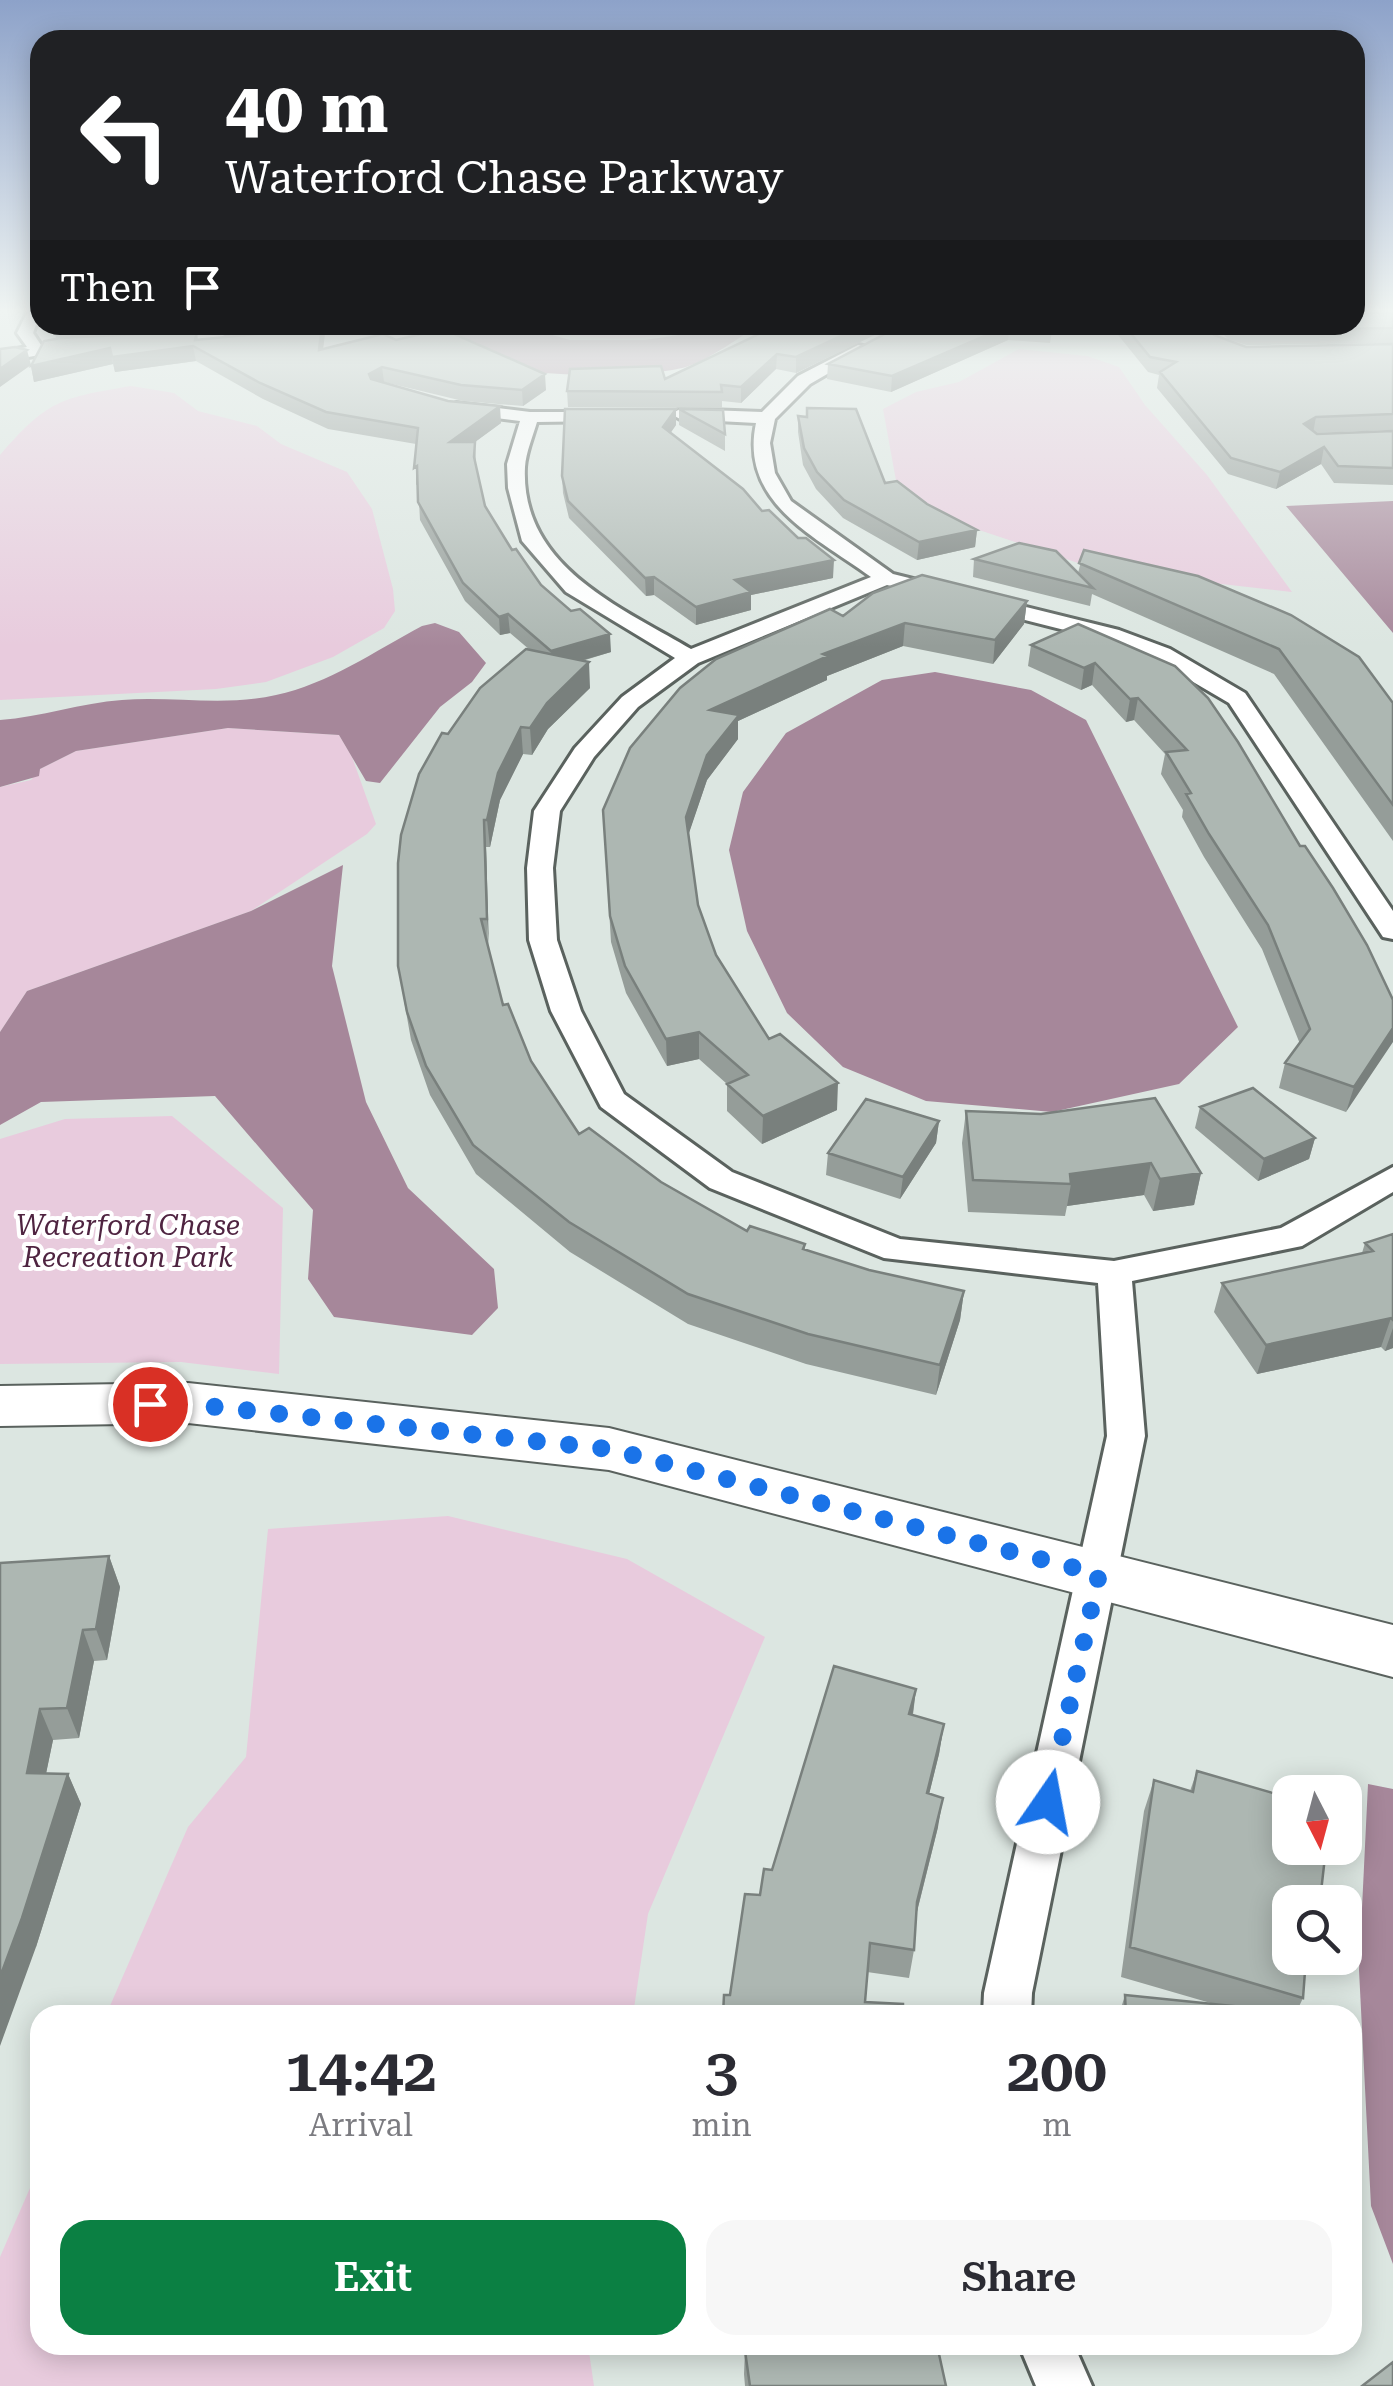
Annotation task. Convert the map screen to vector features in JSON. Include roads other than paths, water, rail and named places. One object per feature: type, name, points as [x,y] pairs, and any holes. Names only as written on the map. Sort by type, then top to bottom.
[{"type":"street","points":[[528,424],[516,464],[517,488],[532,541],[573,588],[690,658]]},
{"type":"street","points":[[765,424],[761,443],[766,472],[784,504],[886,578],[998,609],[1111,634],[1162,654],[1236,698],[1393,932]]},
{"type":"street","points":[[886,578],[690,658],[630,702],[584,753],[547,810],[540,868],[543,940],[566,1011],[612,1100],[721,1180],[896,1250],[1114,1273],[1290,1238],[1393,1178]]},
{"type":"street","points":[[1008,2005],[1126,1436],[1114,1273]]},
{"type":"street","points":[[0,1406],[188,1404],[609,1449],[1393,1652]]},
{"type":"street","points":[[1050,2355],[1064,2386]]},
{"type":"park label","name":"Waterford Chase Recreation Park","points":[[128,1241]]}]
